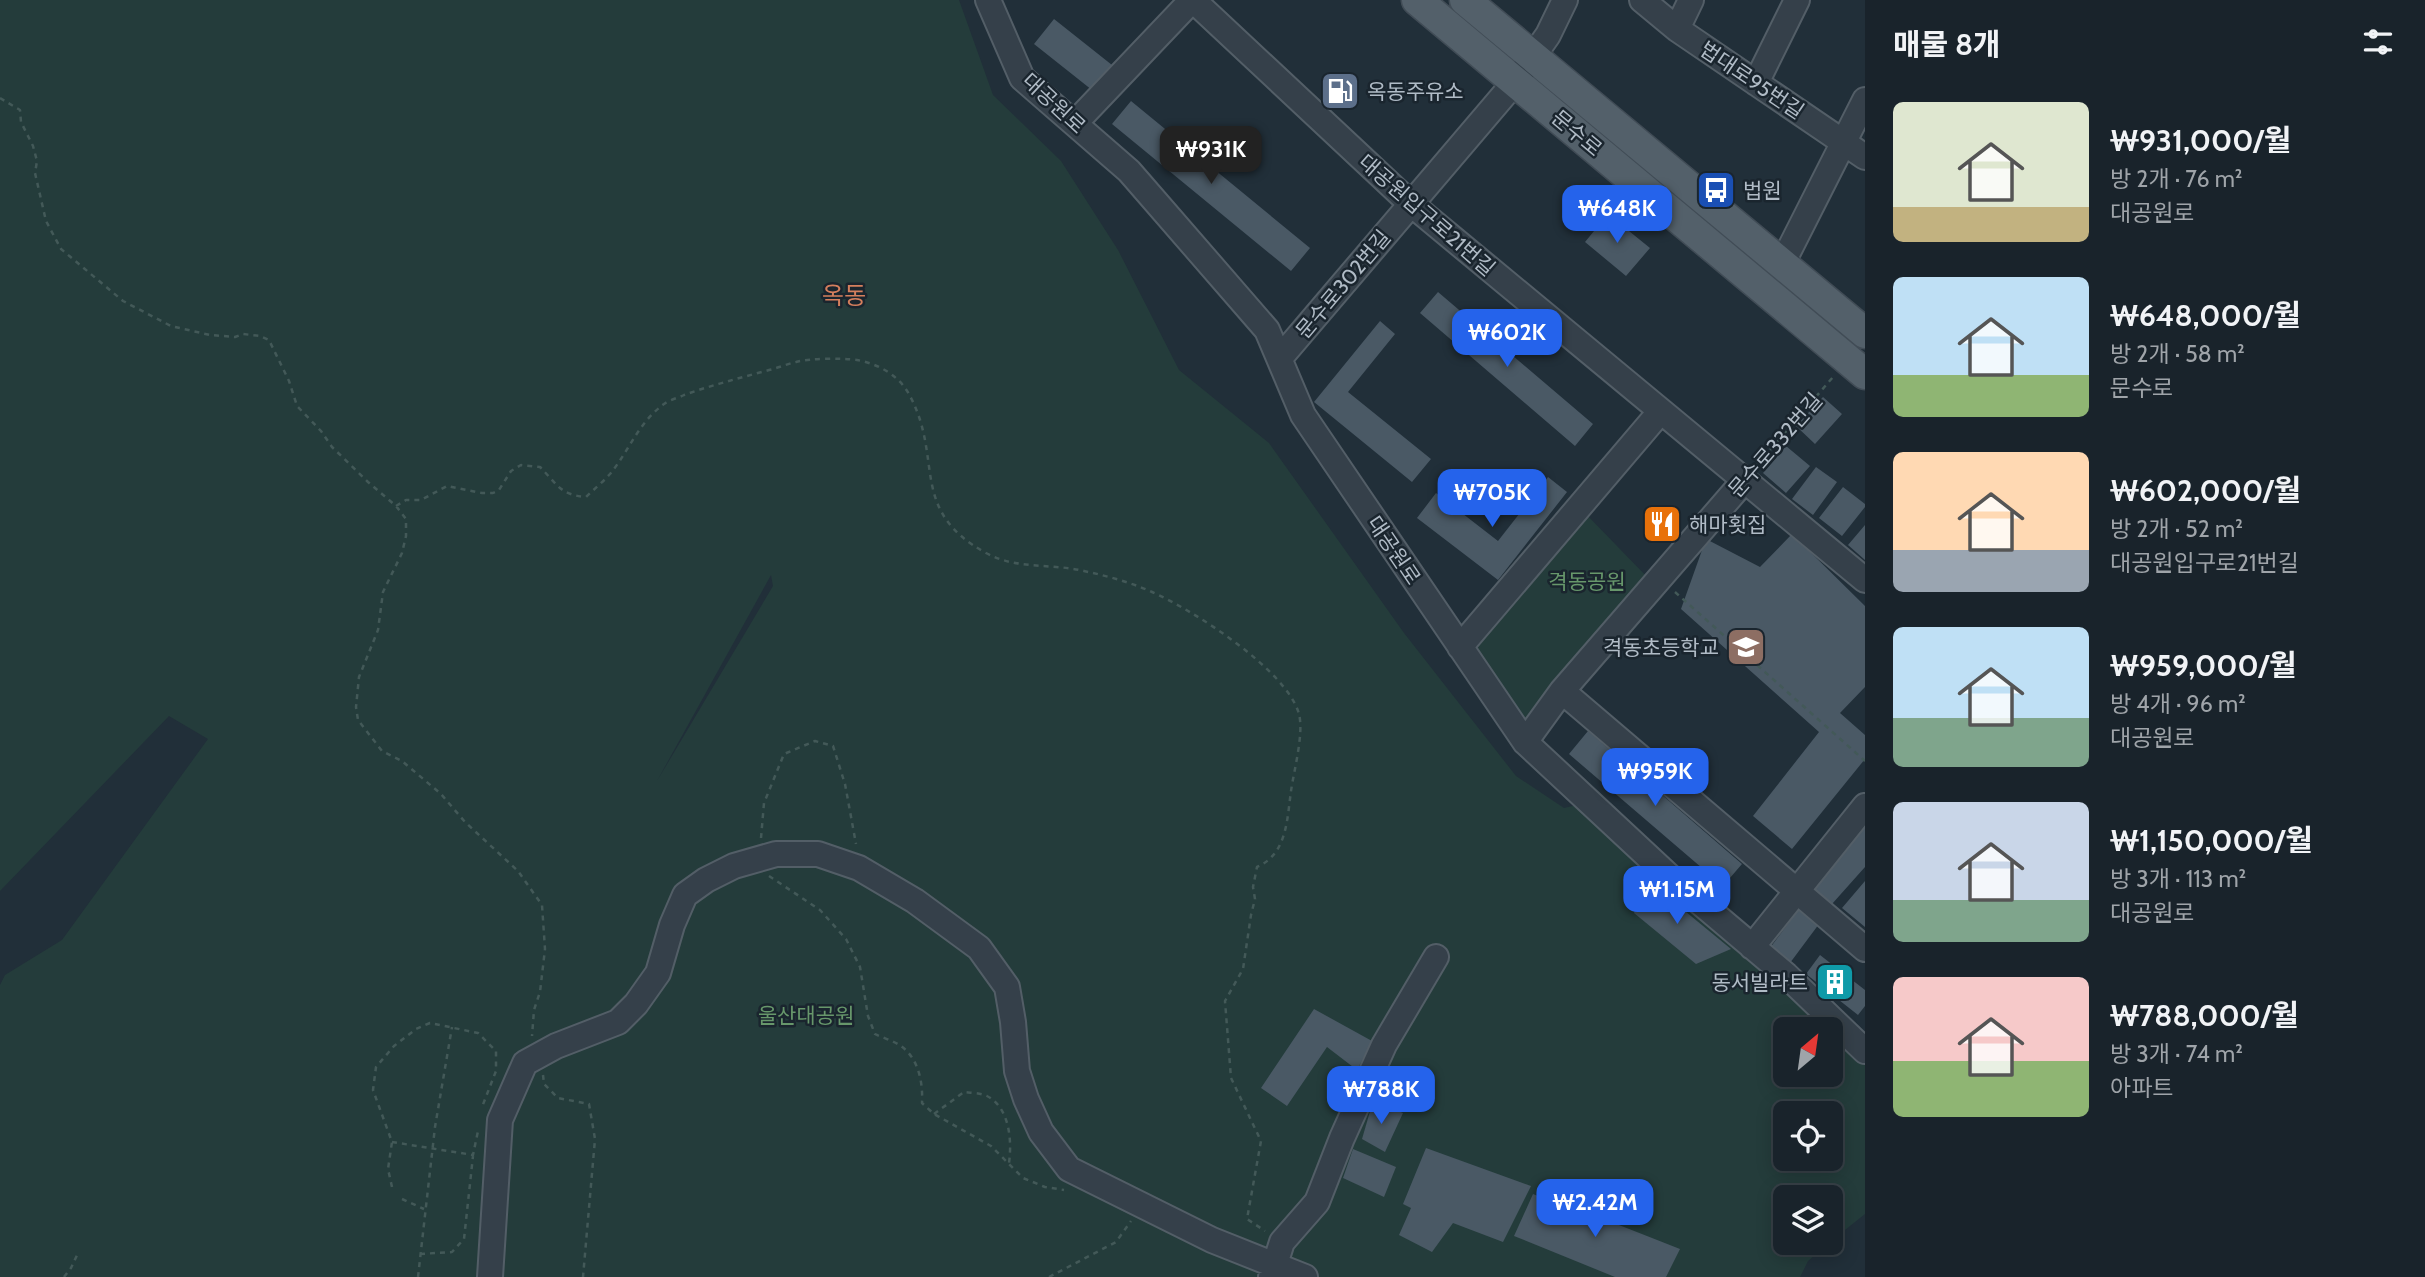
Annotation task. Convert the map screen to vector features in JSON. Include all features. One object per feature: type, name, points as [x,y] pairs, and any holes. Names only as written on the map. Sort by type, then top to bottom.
[{"type":"main road","name":"문수로","points":[[1417,0],[1851,373]]},
{"type":"main road","name":"문수로","points":[[1465,0],[1865,333]]},
{"type":"street","name":"대공원로","points":[[988,0],[1022,78],[1129,171],[1267,330],[1303,415],[1525,742],[1670,877],[1787,975],[1865,1051]]},
{"type":"street","points":[[1075,122],[1193,0]]},
{"type":"street","name":"대공원입구로21번길","points":[[1193,0],[1410,204],[1865,580]]},
{"type":"street","name":"문수로302번길","points":[[1280,359],[1515,82],[1548,35],[1565,0]]},
{"type":"street","name":"법대로95번길","points":[[1642,0],[1677,29],[1865,157]]},
{"type":"street","points":[[1677,29],[1691,0]]},
{"type":"street","points":[[1756,83],[1797,0]]},
{"type":"street","points":[[1782,264],[1865,100]]},
{"type":"street","points":[[1460,647],[1660,412]]},
{"type":"street","name":"문수로332번길","points":[[1525,742],[1562,691],[1744,481]]},
{"type":"street","points":[[1562,691],[1865,949]]},
{"type":"street","points":[[1752,947],[1865,806]]},
{"type":"street","points":[[490,1277],[500,1120],[525,1063],[556,1046],[618,1022],[636,1004],[658,973],[672,925],[685,895],[706,880],[734,866],[776,854],[818,854],[859,868],[915,901],[979,948],[1007,987],[1017,1071],[1041,1132],[1069,1169],[1212,1240],[1276,1261],[1305,1277]]},
{"type":"street","points":[[1276,1261],[1317,1202],[1342,1138],[1384,1045],[1436,957]]},
{"type":"path","points":[[0,98],[20,110],[21,122],[37,161],[35,173],[46,220],[61,249],[123,301],[171,326],[210,335],[260,336],[269,341],[284,370],[297,406],[332,447],[396,506],[406,519],[402,553],[383,592],[379,630],[359,677],[356,707],[358,720],[382,751],[402,761],[441,794],[465,822],[518,871],[542,905],[545,949],[531,1034],[542,1063],[544,1084],[558,1098],[589,1104],[595,1139],[583,1277]]},
{"type":"path","points":[[396,506],[406,500],[421,500],[447,486],[493,493],[499,490],[511,471],[522,465],[540,467],[561,491],[571,496],[586,497],[610,473],[633,436],[665,403],[713,385],[797,361],[857,360],[887,369],[909,394],[920,418],[933,492],[939,510],[963,539],[988,554],[1012,563],[1076,569],[1115,578],[1154,593],[1205,620],[1249,654],[1283,685],[1299,714],[1299,736],[1286,828],[1277,852],[1269,862],[1257,867],[1253,887],[1255,899],[1243,970],[1225,1001],[1231,1078],[1261,1141],[1248,1219],[1276,1261]]},
{"type":"path","name":"문수로332번길","points":[[1744,481],[1851,373]]},
{"type":"path","points":[[1659,578],[1865,761]]},
{"type":"path","points":[[859,868],[845,784],[834,746],[815,741],[784,754],[764,803],[755,861],[820,910],[846,939],[860,967],[867,1016],[875,1034],[902,1047],[917,1066],[923,1082],[922,1103],[934,1114],[991,1146],[1023,1178],[1045,1187],[1070,1191],[1093,1182]]},
{"type":"path","points":[[392,1187],[388,1169],[392,1142],[373,1090],[376,1067],[394,1046],[416,1029],[430,1023],[478,1033],[496,1051],[496,1071],[482,1107]]},
{"type":"path","points":[[418,1277],[452,1027]]},
{"type":"path","points":[[934,1114],[964,1092],[987,1096],[1003,1110],[1009,1134],[1009,1163]]},
{"type":"path","points":[[420,1254],[452,1252],[464,1240],[478,1131]]},
{"type":"path","points":[[392,1142],[473,1155]]},
{"type":"path","points":[[402,1199],[425,1210]]},
{"type":"path","points":[[1049,1277],[1116,1242],[1141,1207]]},
{"type":"path","points":[[64,1277],[78,1253]]},
{"type":"green space","name":"울산대공원","points":[[0,0],[959,0],[993,95],[1061,161],[1118,250],[1179,370],[1269,443],[1404,633],[1516,776],[1564,808],[1577,805],[1785,984],[1819,1017],[1773,1017],[1773,1087],[1843,1087],[1843,1041],[1865,1062],[1865,1214],[1843,1232],[1843,1185],[1773,1185],[1773,1255],[1815,1255],[1808,1261],[1800,1277],[0,1277],[0,985],[5,975],[62,940],[208,739],[169,716],[0,891]],"holes":[[[771,575],[773,586],[657,781]]]},
{"type":"green space","name":"격동공원","points":[[1584,512],[1649,579],[1524,725],[1477,648]]},
{"type":"building","points":[[1054,19],[1112,65],[1092,90],[1034,44]]},
{"type":"building","points":[[1131,101],[1310,248],[1291,271],[1112,124]]},
{"type":"building","points":[[1608,214],[1650,248],[1626,276],[1585,242]]},
{"type":"building","points":[[1438,292],[1593,424],[1575,446],[1420,313]]},
{"type":"building","points":[[1380,321],[1395,334],[1348,392],[1431,459],[1412,482],[1314,402]]},
{"type":"building","points":[[1823,397],[1842,414],[1815,444],[1796,426]]},
{"type":"building","points":[[1786,446],[1810,466],[1786,493],[1763,473]]},
{"type":"building","points":[[1816,467],[1837,482],[1813,515],[1792,499]]},
{"type":"building","points":[[1548,477],[1567,492],[1498,580],[1417,518],[1436,493],[1498,541]]},
{"type":"building","points":[[1843,487],[1865,504],[1865,507],[1842,536],[1819,518]]},
{"type":"building","points":[[1865,525],[1865,560],[1848,545]]},
{"type":"building","name":"격동초등학교","points":[[1792,534],[1865,606],[1865,687],[1840,713],[1865,735],[1865,759],[1792,849],[1753,816],[1819,732],[1681,609],[1706,539],[1760,567]]},
{"type":"building","points":[[1588,731],[1742,864],[1723,886],[1569,754]]},
{"type":"building","points":[[1865,824],[1865,867],[1832,904],[1810,885]]},
{"type":"building","points":[[1646,879],[1731,949],[1696,964],[1634,913]]},
{"type":"building","points":[[1865,881],[1865,927],[1842,908]]},
{"type":"building","points":[[1799,909],[1819,924],[1787,967],[1767,952]]},
{"type":"building","name":"동서빌라트","points":[[1820,955],[1865,990],[1865,1006],[1858,1015],[1806,974]]},
{"type":"building","points":[[1314,1009],[1372,1041],[1357,1070],[1327,1047],[1287,1106],[1261,1088]]},
{"type":"building","points":[[1373,1101],[1403,1113],[1385,1152],[1362,1139]]},
{"type":"building","points":[[1426,1148],[1531,1186],[1503,1242],[1453,1223],[1432,1252],[1399,1235],[1411,1208],[1403,1204]]},
{"type":"building","points":[[1353,1149],[1396,1167],[1384,1197],[1343,1178]]},
{"type":"building","points":[[1533,1194],[1580,1212],[1589,1195],[1624,1213],[1619,1225],[1680,1249],[1666,1277],[1615,1277],[1514,1236]]},
{"type":"place","name":"옥동주유소","points":[[1340,91]]},
{"type":"place","name":"법원","points":[[1716,190]]},
{"type":"place","name":"해마횟집","points":[[1662,524]]},
{"type":"place","name":"격동초등학교","points":[[1746,647]]},
{"type":"place","name":"동서빌라트","points":[[1835,982]]},
{"type":"district","name":"옥동","points":[[844,295]]}]
